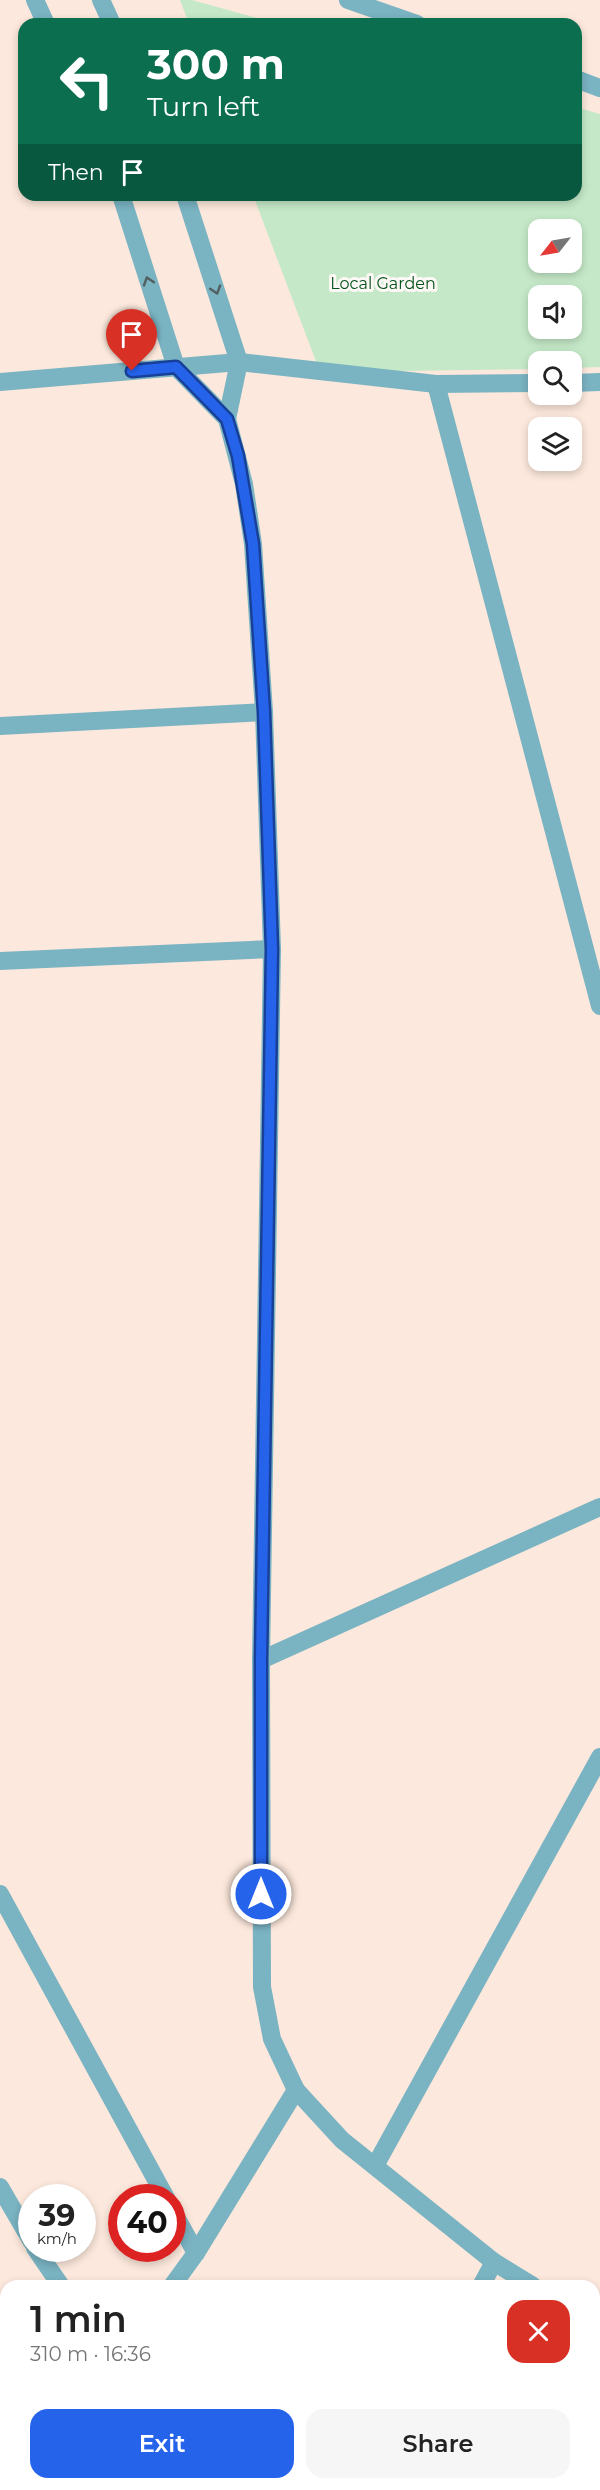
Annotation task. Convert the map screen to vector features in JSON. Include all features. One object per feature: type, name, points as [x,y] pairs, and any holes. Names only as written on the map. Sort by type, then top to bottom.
[{"type":"street","points":[[35,0],[43,18]]},
{"type":"street","points":[[101,0],[109,18]]},
{"type":"street","points":[[348,0],[400,18]]},
{"type":"street","points":[[582,81],[600,88]]},
{"type":"street","points":[[123,201],[176,367],[227,419],[238,456],[253,544],[264,712],[272,949],[261,1660],[262,1988],[272,2039],[296,2090],[342,2140],[494,2262],[523,2280]]},
{"type":"street","points":[[186,201],[239,362],[227,419]]},
{"type":"street","points":[[0,382],[239,362],[436,384],[528,383]]},
{"type":"street","points":[[582,383],[600,382]]},
{"type":"street","points":[[436,384],[600,1006]]},
{"type":"street","points":[[0,726],[264,712]]},
{"type":"street","points":[[0,961],[272,949]]},
{"type":"street","points":[[261,1660],[600,1507]]},
{"type":"street","points":[[375,2166],[600,1757]]},
{"type":"street","points":[[0,1894],[158,2184]]},
{"type":"street","points":[[176,2280],[196,2253],[296,2090]]},
{"type":"street","points":[[0,2187],[18,2218]]},
{"type":"street","points":[[186,2235],[196,2253]]},
{"type":"street","points":[[45,2262],[57,2280]]},
{"type":"street","points":[[484,2280],[494,2262]]},
{"type":"green space","points":[[180,0],[192,0],[256,18],[187,18]]},
{"type":"green space","name":"Local Garden","points":[[582,109],[600,114],[600,367],[582,368],[582,351],[528,351],[528,369],[320,372],[255,201],[582,201]]},
{"type":"route","points":[[132,371],[176,367],[227,419],[242,470],[253,544],[264,712],[272,949],[261,1660],[261,1894]]}]
